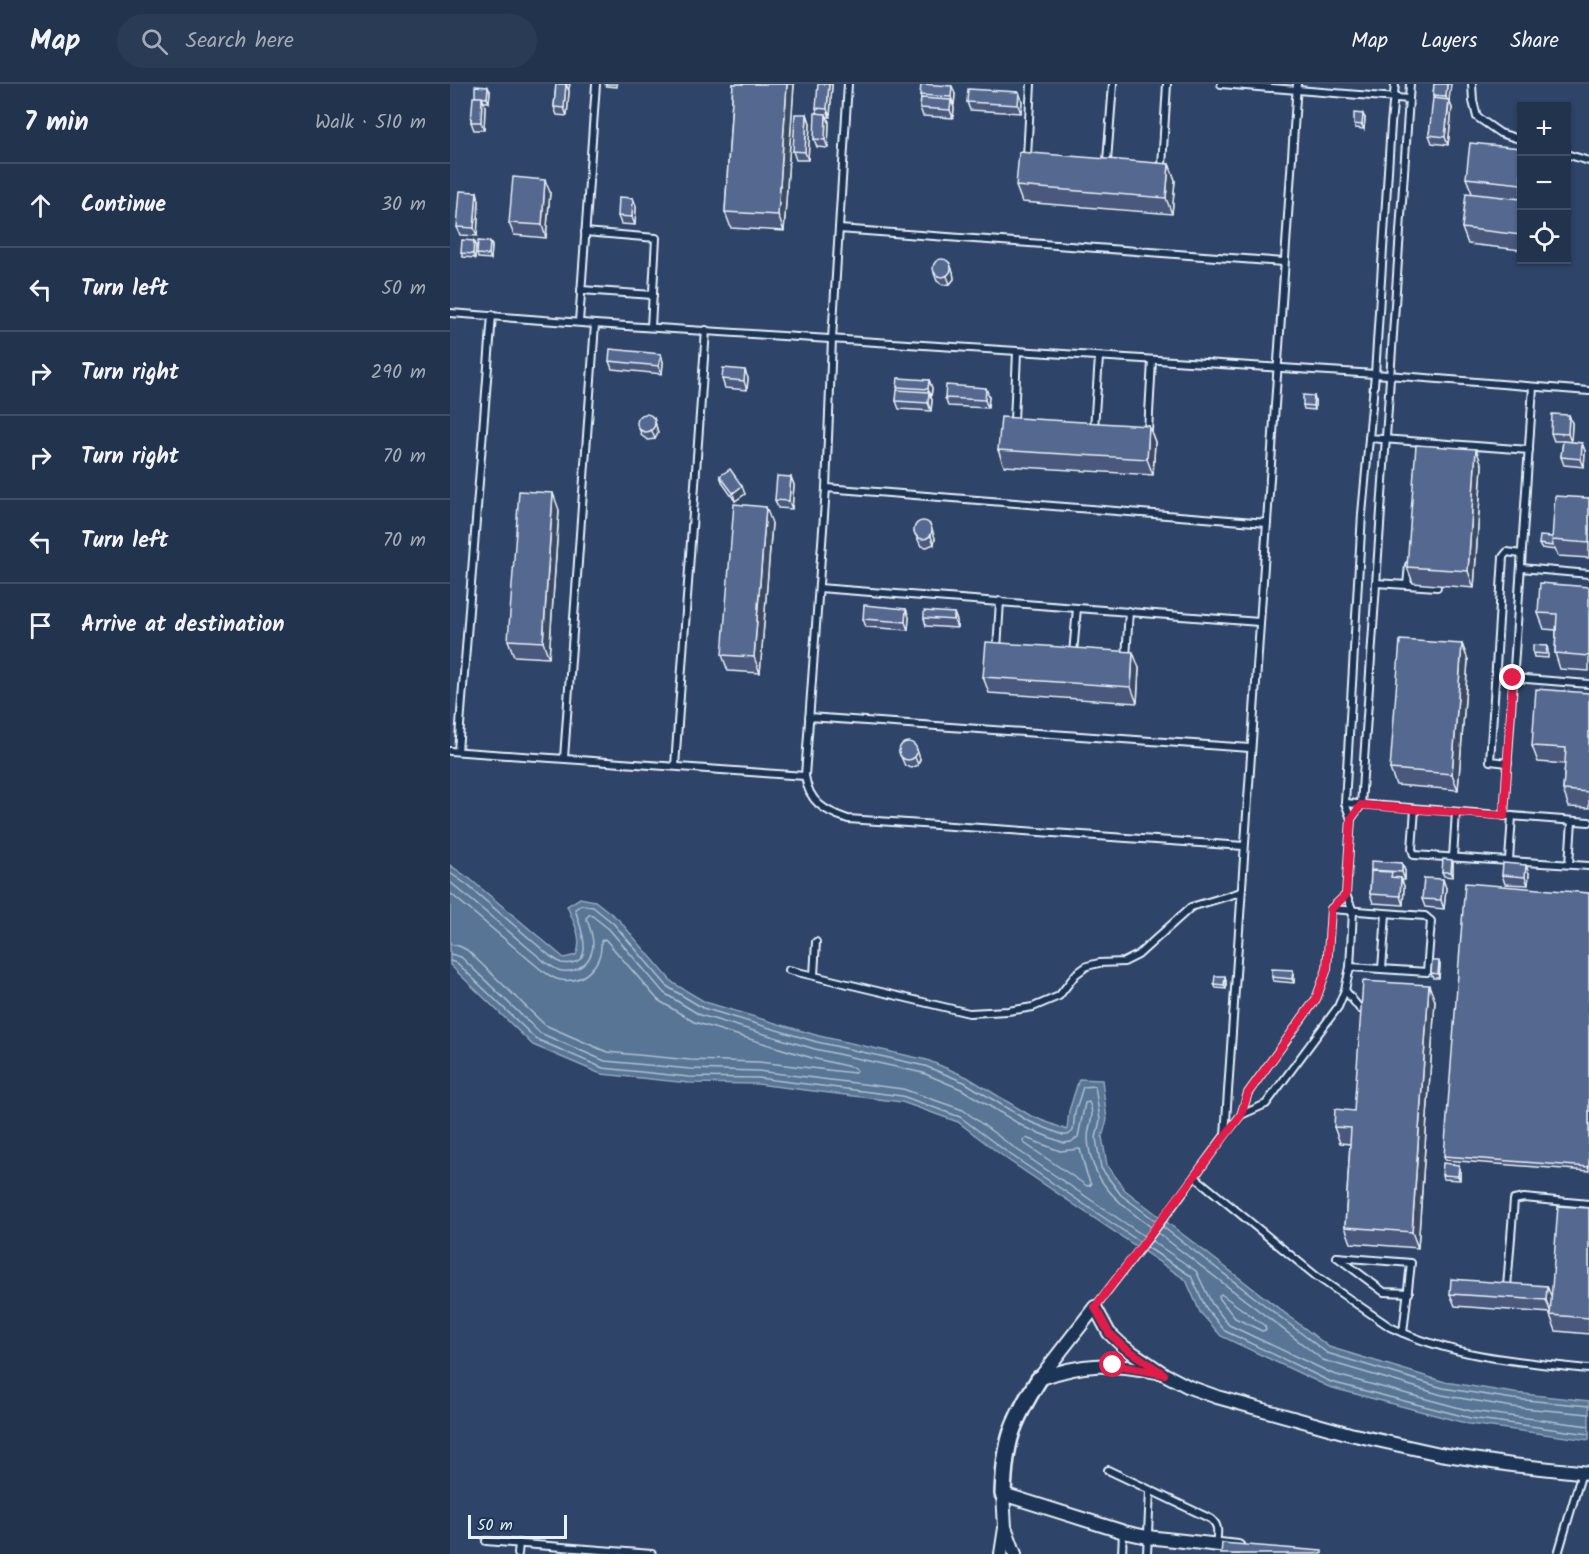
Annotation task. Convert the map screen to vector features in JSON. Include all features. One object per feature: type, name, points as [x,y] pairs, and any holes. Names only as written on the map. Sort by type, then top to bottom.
[{"type":"street","points":[[1000,1554],[1005,1527],[1004,1458],[1010,1432],[1021,1408],[1039,1379],[1095,1307],[1109,1333],[1124,1347],[1164,1374],[1189,1387],[1217,1397],[1350,1434],[1465,1458],[1586,1472]]},
{"type":"street","points":[[1039,1379],[1063,1370],[1088,1365],[1113,1365],[1164,1374]]},
{"type":"street","points":[[1003,1494],[1124,1532],[1147,1537],[1248,1548]]},
{"type":"street","points":[[1005,1527],[1015,1554]]},
{"type":"lane","points":[[579,322],[596,84]]},
{"type":"lane","points":[[848,84],[832,339],[826,489],[805,776],[807,789],[817,804],[833,814],[848,819],[1244,846]]},
{"type":"lane","points":[[1027,156],[1031,84]]},
{"type":"lane","points":[[1107,161],[1113,84]]},
{"type":"lane","points":[[1162,166],[1167,84]]},
{"type":"lane","points":[[1221,84],[1297,87],[1409,99]]},
{"type":"lane","points":[[1241,1115],[1266,1104],[1338,1007],[1345,990],[1350,967],[1353,911],[1346,895],[1351,819],[1345,803],[1362,514],[1375,374],[1395,84]]},
{"type":"lane","points":[[1351,819],[1361,805],[1410,84]]},
{"type":"lane","points":[[1472,84],[1473,102],[1478,117],[1500,133],[1517,139]]},
{"type":"lane","points":[[1225,1135],[1297,87]]},
{"type":"lane","points":[[1571,156],[1589,161]]},
{"type":"lane","points":[[839,229],[1284,262]]},
{"type":"lane","points":[[585,232],[656,238],[651,327]]},
{"type":"lane","points":[[581,290],[653,296]]},
{"type":"lane","points":[[450,313],[1099,358],[1375,374],[1589,391]]},
{"type":"lane","points":[[458,751],[492,315]]},
{"type":"lane","points":[[564,758],[595,324]]},
{"type":"lane","points":[[675,766],[706,330]]},
{"type":"lane","points":[[1014,421],[1017,352]]},
{"type":"lane","points":[[1095,428],[1099,358]]},
{"type":"lane","points":[[1148,431],[1152,361]]},
{"type":"lane","points":[[1504,816],[1533,387]]},
{"type":"lane","points":[[1369,438],[1529,450]]},
{"type":"lane","points":[[1416,452],[1417,441]]},
{"type":"lane","points":[[826,489],[1266,523]]},
{"type":"lane","points":[[1407,585],[1410,552]]},
{"type":"lane","points":[[1508,763],[1490,761],[1503,557],[1507,552],[1521,554]]},
{"type":"lane","points":[[1521,568],[1589,574]]},
{"type":"lane","points":[[1376,583],[1437,587]]},
{"type":"lane","points":[[819,588],[1259,622]]},
{"type":"lane","points":[[997,649],[1000,601]]},
{"type":"lane","points":[[1073,654],[1077,608]]},
{"type":"lane","points":[[1126,658],[1129,611]]},
{"type":"lane","points":[[1513,678],[1589,684]]},
{"type":"lane","points":[[809,717],[1250,748]]},
{"type":"lane","points":[[450,751],[805,776]]},
{"type":"lane","points":[[1345,803],[1589,822]]},
{"type":"lane","points":[[1415,809],[1412,853],[1589,866]]},
{"type":"lane","points":[[1453,857],[1456,812]]},
{"type":"lane","points":[[1509,860],[1512,816]]},
{"type":"lane","points":[[1569,864],[1572,821]]},
{"type":"lane","points":[[789,970],[915,1002],[969,1013],[1033,1007],[1059,996],[1076,974],[1087,966],[1124,962],[1138,954],[1191,907],[1241,892]]},
{"type":"lane","points":[[1095,1307],[1241,1115],[1248,1093],[1319,992],[1327,969],[1331,909],[1346,895]]},
{"type":"lane","points":[[1331,909],[1428,917],[1431,921],[1428,972],[1350,967]]},
{"type":"lane","points":[[1382,969],[1386,914]]},
{"type":"lane","points":[[814,975],[816,942]]},
{"type":"lane","points":[[1345,990],[1360,1009]]},
{"type":"lane","points":[[1195,1177],[1316,1276],[1390,1327],[1450,1348],[1496,1359],[1589,1369]]},
{"type":"lane","points":[[1507,1287],[1514,1200],[1524,1198],[1589,1204]]},
{"type":"lane","points":[[1403,1333],[1408,1293],[1411,1263],[1337,1257],[1384,1292],[1408,1293]]},
{"type":"lane","points":[[1108,1470],[1215,1523],[1218,1529],[1216,1545]]},
{"type":"lane","points":[[1558,1554],[1586,1472]]},
{"type":"lane","points":[[1147,1554],[1150,1491]]},
{"type":"lane","points":[[1122,1554],[1124,1532]]},
{"type":"lane","points":[[486,1541],[652,1554]]},
{"type":"lane","points":[[518,1554],[519,1544]]},
{"type":"water","points":[[450,865],[564,958],[576,955],[579,943],[577,930],[567,906],[580,898],[595,901],[618,919],[673,983],[705,1002],[819,1036],[927,1060],[967,1077],[1031,1116],[1067,1130],[1069,1111],[1079,1079],[1102,1080],[1107,1120],[1102,1137],[1107,1165],[1125,1190],[1329,1347],[1445,1382],[1514,1393],[1589,1401],[1589,1440],[1469,1424],[1329,1387],[1221,1336],[1200,1312],[1186,1280],[1008,1160],[958,1122],[902,1102],[757,1084],[689,1083],[601,1074],[533,1045],[450,965]]},
{"type":"building","points":[[556,84],[566,84],[564,108],[554,107]]},
{"type":"building","points":[[733,84],[787,84],[778,215],[725,212]]},
{"type":"building","points":[[818,84],[829,84],[827,109],[816,108]]},
{"type":"building","points":[[921,84],[952,86],[951,97],[920,95]]},
{"type":"building","points":[[1434,84],[1447,84],[1446,97],[1433,96]]},
{"type":"building","points":[[475,86],[488,87],[487,98],[475,97]]},
{"type":"building","points":[[968,89],[1019,92],[1018,105],[967,102]]},
{"type":"building","points":[[473,97],[482,97],[481,122],[471,122]]},
{"type":"building","points":[[921,98],[951,100],[950,110],[920,108]]},
{"type":"building","points":[[1433,98],[1449,100],[1445,137],[1429,135]]},
{"type":"building","points":[[815,113],[826,114],[825,140],[814,139]]},
{"type":"building","points":[[1354,113],[1363,114],[1362,125],[1354,124]]},
{"type":"building","points":[[795,114],[807,114],[805,152],[793,151]]},
{"type":"building","points":[[1470,143],[1517,148],[1517,184],[1466,178]]},
{"type":"building","points":[[1019,152],[1169,164],[1166,198],[1016,186]]},
{"type":"building","points":[[513,177],[545,180],[542,225],[509,223]]},
{"type":"building","points":[[460,191],[477,192],[474,228],[457,227]]},
{"type":"building","points":[[1466,193],[1517,199],[1517,235],[1462,228]]},
{"type":"building","points":[[619,197],[633,198],[632,217],[618,216]]},
{"type":"building","points":[[462,240],[474,241],[473,254],[461,253]]},
{"type":"building","points":[[478,241],[490,242],[489,255],[477,254]]},
{"type":"building","points":[[942,259],[948,262],[951,268],[948,274],[942,277],[936,274],[933,268],[936,262]]},
{"type":"building","points":[[610,349],[661,354],[659,366],[609,361]]},
{"type":"building","points":[[723,368],[745,370],[744,381],[722,379]]},
{"type":"building","points":[[898,378],[929,380],[928,389],[897,387]]},
{"type":"building","points":[[946,385],[986,388],[985,400],[945,398]]},
{"type":"building","points":[[897,390],[929,392],[928,403],[896,401]]},
{"type":"building","points":[[1303,395],[1314,396],[1313,406],[1303,405]]},
{"type":"building","points":[[646,414],[652,417],[655,423],[652,429],[646,432],[640,429],[637,423],[640,417]]},
{"type":"building","points":[[1552,414],[1569,415],[1568,434],[1551,433]]},
{"type":"building","points":[[1001,417],[1149,426],[1147,459],[998,450]]},
{"type":"building","points":[[1563,441],[1582,443],[1581,459],[1561,457]]},
{"type":"building","points":[[1416,445],[1476,449],[1468,571],[1407,567]]},
{"type":"building","points":[[730,469],[742,486],[733,493],[720,476]]},
{"type":"building","points":[[777,476],[791,477],[789,501],[775,500]]},
{"type":"building","points":[[519,491],[553,493],[543,642],[508,640]]},
{"type":"building","points":[[1555,496],[1589,498],[1589,543],[1552,540]]},
{"type":"building","points":[[734,504],[766,507],[754,657],[722,655]]},
{"type":"building","points":[[923,521],[929,524],[932,530],[929,536],[923,539],[917,536],[914,530],[917,524]]},
{"type":"building","points":[[1540,536],[1552,537],[1553,546],[1539,544]]},
{"type":"building","points":[[1540,583],[1589,587],[1589,656],[1555,653],[1557,614],[1538,613]]},
{"type":"building","points":[[864,605],[906,609],[905,622],[863,619]]},
{"type":"building","points":[[924,611],[954,613],[954,620],[924,618]]},
{"type":"building","points":[[1400,640],[1462,644],[1452,774],[1390,769]]},
{"type":"building","points":[[986,642],[1133,652],[1131,687],[983,677]]},
{"type":"building","points":[[1533,645],[1547,646],[1546,654],[1533,653]]},
{"type":"building","points":[[1536,689],[1589,693],[1589,792],[1563,790],[1566,748],[1532,746]]},
{"type":"building","points":[[908,742],[914,745],[917,751],[914,757],[908,760],[902,757],[899,751],[902,745]]},
{"type":"building","points":[[1443,859],[1452,860],[1451,872],[1442,872]]},
{"type":"building","points":[[1371,861],[1402,863],[1402,872],[1371,870]]},
{"type":"building","points":[[1503,863],[1526,865],[1525,877],[1502,875]]},
{"type":"building","points":[[1371,871],[1392,872],[1391,877],[1401,878],[1400,896],[1370,894]]},
{"type":"building","points":[[1424,878],[1443,879],[1441,900],[1422,899]]},
{"type":"building","points":[[1465,883],[1589,893],[1589,1167],[1444,1156]]},
{"type":"building","points":[[1432,961],[1439,961],[1438,974],[1431,973]]},
{"type":"building","points":[[1272,969],[1293,970],[1292,979],[1272,977]]},
{"type":"building","points":[[1215,976],[1225,976],[1224,985],[1214,984]]},
{"type":"building","points":[[1363,981],[1429,985],[1412,1232],[1345,1227],[1351,1128],[1334,1127],[1335,1109],[1354,1111]]},
{"type":"building","points":[[1443,1163],[1459,1165],[1458,1176],[1442,1175]]},
{"type":"building","points":[[1558,1206],[1589,1208],[1589,1318],[1550,1315]]},
{"type":"building","points":[[1451,1279],[1547,1286],[1546,1300],[1450,1294]]},
{"type":"building","points":[[1222,1543],[1322,1551],[1322,1554],[1221,1554]]},
{"type":"route","points":[[1113,1365],[1164,1374],[1124,1347],[1109,1333],[1095,1307],[1241,1115],[1248,1093],[1316,999],[1327,969],[1331,909],[1346,895],[1351,819],[1361,805],[1504,816],[1513,678]]}]
